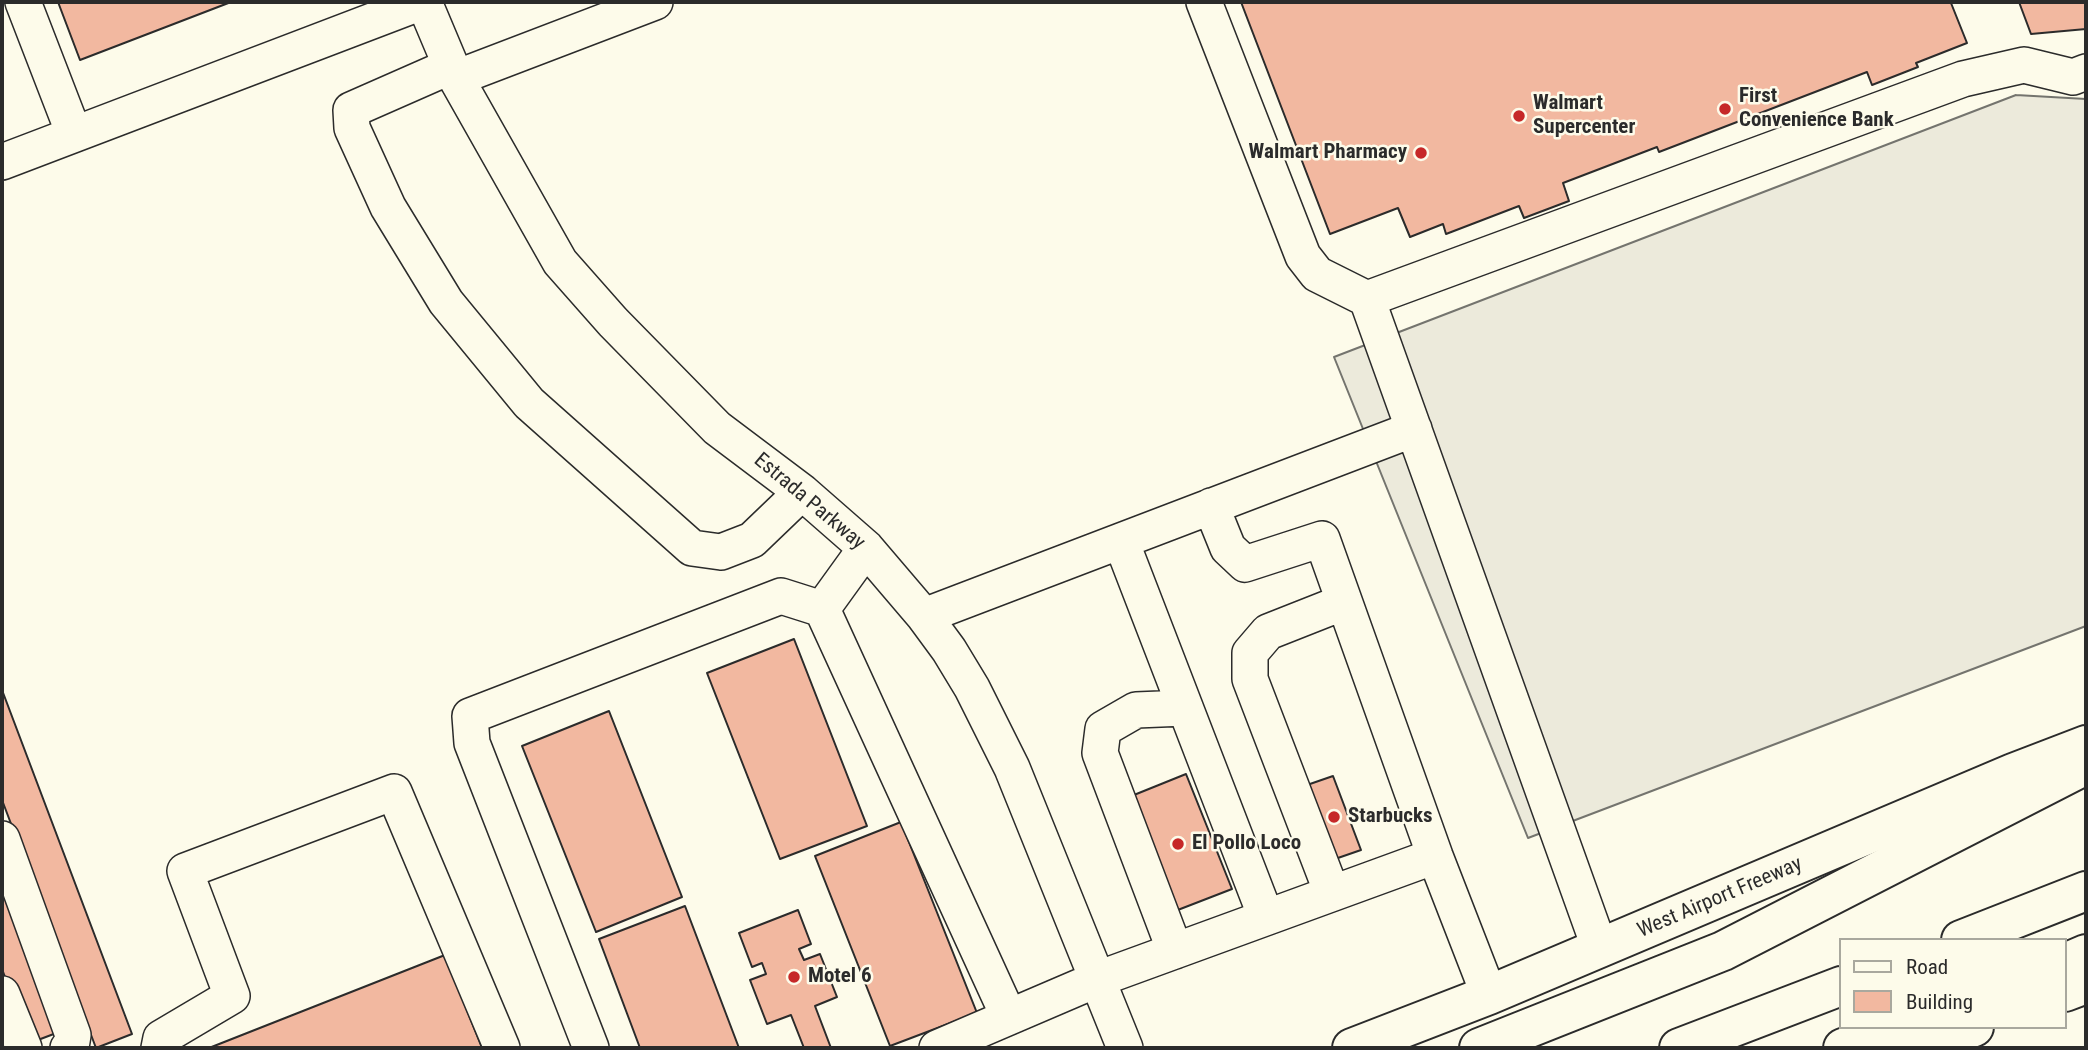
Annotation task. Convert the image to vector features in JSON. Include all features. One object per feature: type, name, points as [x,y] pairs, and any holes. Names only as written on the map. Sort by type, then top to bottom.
[{"type":"main road","name":"West Airport Freeway","points":[[1352,1048],[1489,995],[2013,773],[2086,745]]},
{"type":"main road","points":[[1479,1048],[1723,951],[2086,765]]},
{"type":"main road","points":[[1966,938],[2086,891]]},
{"type":"main road","points":[[2067,961],[2086,954]]},
{"type":"main road","points":[[2067,991],[2086,984]]},
{"type":"main road","points":[[1679,1048],[1840,986]]},
{"type":"main road","points":[[1843,1048],[1893,1029]]},
{"type":"main road","points":[[1920,1048],[1969,1029]]},
{"type":"street","points":[[23,2],[74,134]]},
{"type":"street","points":[[2,162],[423,2]]},
{"type":"street","name":"Estrada Parkway","points":[[423,2],[453,72],[560,262],[613,322],[717,428],[802,492],[866,548],[924,616],[972,688],[993,726],[1125,1048]]},
{"type":"street","points":[[655,2],[351,110],[352,128],[388,207],[446,302],[529,403],[692,548],[721,552],[752,540],[802,492]]},
{"type":"street","points":[[1204,2],[1303,256],[1317,274],[1367,299],[1600,949]]},
{"type":"street","points":[[1367,299],[1963,79],[2024,65],[2073,77],[2086,72]]},
{"type":"street","points":[[924,616],[1413,429]]},
{"type":"street","points":[[1211,506],[1228,548],[1245,564],[1322,539],[1435,856],[1489,995]]},
{"type":"street","points":[[1121,541],[1266,917]]},
{"type":"street","points":[[822,609],[866,548]]},
{"type":"street","points":[[591,1048],[472,743],[470,716],[781,596],[822,609],[1008,1015]]},
{"type":"street","points":[[1332,893],[1250,679],[1250,653],[1268,632],[1345,602]]},
{"type":"street","points":[[1175,951],[1100,753],[1103,729],[1136,710],[1185,708]]},
{"type":"street","points":[[159,1048],[161,1038],[232,996],[185,871],[394,792],[502,1048]]},
{"type":"street","points":[[2,839],[73,1035],[71,1047],[68,1048]]},
{"type":"street","points":[[937,1048],[1008,1015],[1098,979],[1435,856]]},
{"type":"street","points":[[2,994],[24,1048]]},
{"type":"shaded area","points":[[2016,95],[2086,99],[2086,626],[1528,838],[1334,357]]},
{"type":"building","points":[[58,2],[231,2],[80,60]]},
{"type":"building","name":"Walmart Supercenter","points":[[1241,2],[1955,2],[1951,3],[1967,43],[1916,63],[1918,67],[1872,85],[1867,72],[1659,152],[1657,147],[1563,183],[1569,201],[1524,218],[1519,206],[1446,234],[1443,224],[1410,237],[1398,208],[1330,234]]},
{"type":"building","points":[[2019,2],[2086,2],[2086,29],[2031,34]]},
{"type":"building","points":[[794,639],[867,826],[780,859],[707,673]]},
{"type":"building","points":[[2,690],[132,1034],[96,1048],[2,800]]},
{"type":"building","points":[[609,711],[682,897],[596,932],[522,746]]},
{"type":"building","name":"El Pollo Loco","points":[[1186,774],[1232,889],[1170,913],[1124,799]]},
{"type":"building","name":"Starbucks","points":[[1333,776],[1361,850],[1335,859],[1307,785]]},
{"type":"building","points":[[901,822],[977,1013],[890,1046],[815,856]]},
{"type":"building","points":[[2,882],[59,1032],[30,1043],[2,969]]},
{"type":"building","points":[[685,906],[739,1048],[640,1048],[599,939]]},
{"type":"building","name":"Motel 6","points":[[798,910],[811,944],[799,949],[804,960],[820,954],[837,997],[815,1006],[831,1048],[804,1048],[791,1015],[767,1024],[750,980],[766,974],[762,963],[752,967],[739,933]]},
{"type":"building","points":[[445,955],[482,1048],[209,1048]]},
{"type":"place","name":"First Convenience Bank","points":[[1725,109]]},
{"type":"place","name":"Walmart Supercenter","points":[[1519,116]]},
{"type":"place","name":"Walmart Pharmacy","points":[[1421,153]]},
{"type":"place","name":"Starbucks","points":[[1334,817]]},
{"type":"place","name":"El Pollo Loco","points":[[1178,844]]},
{"type":"place","name":"Motel 6","points":[[794,977]]}]
